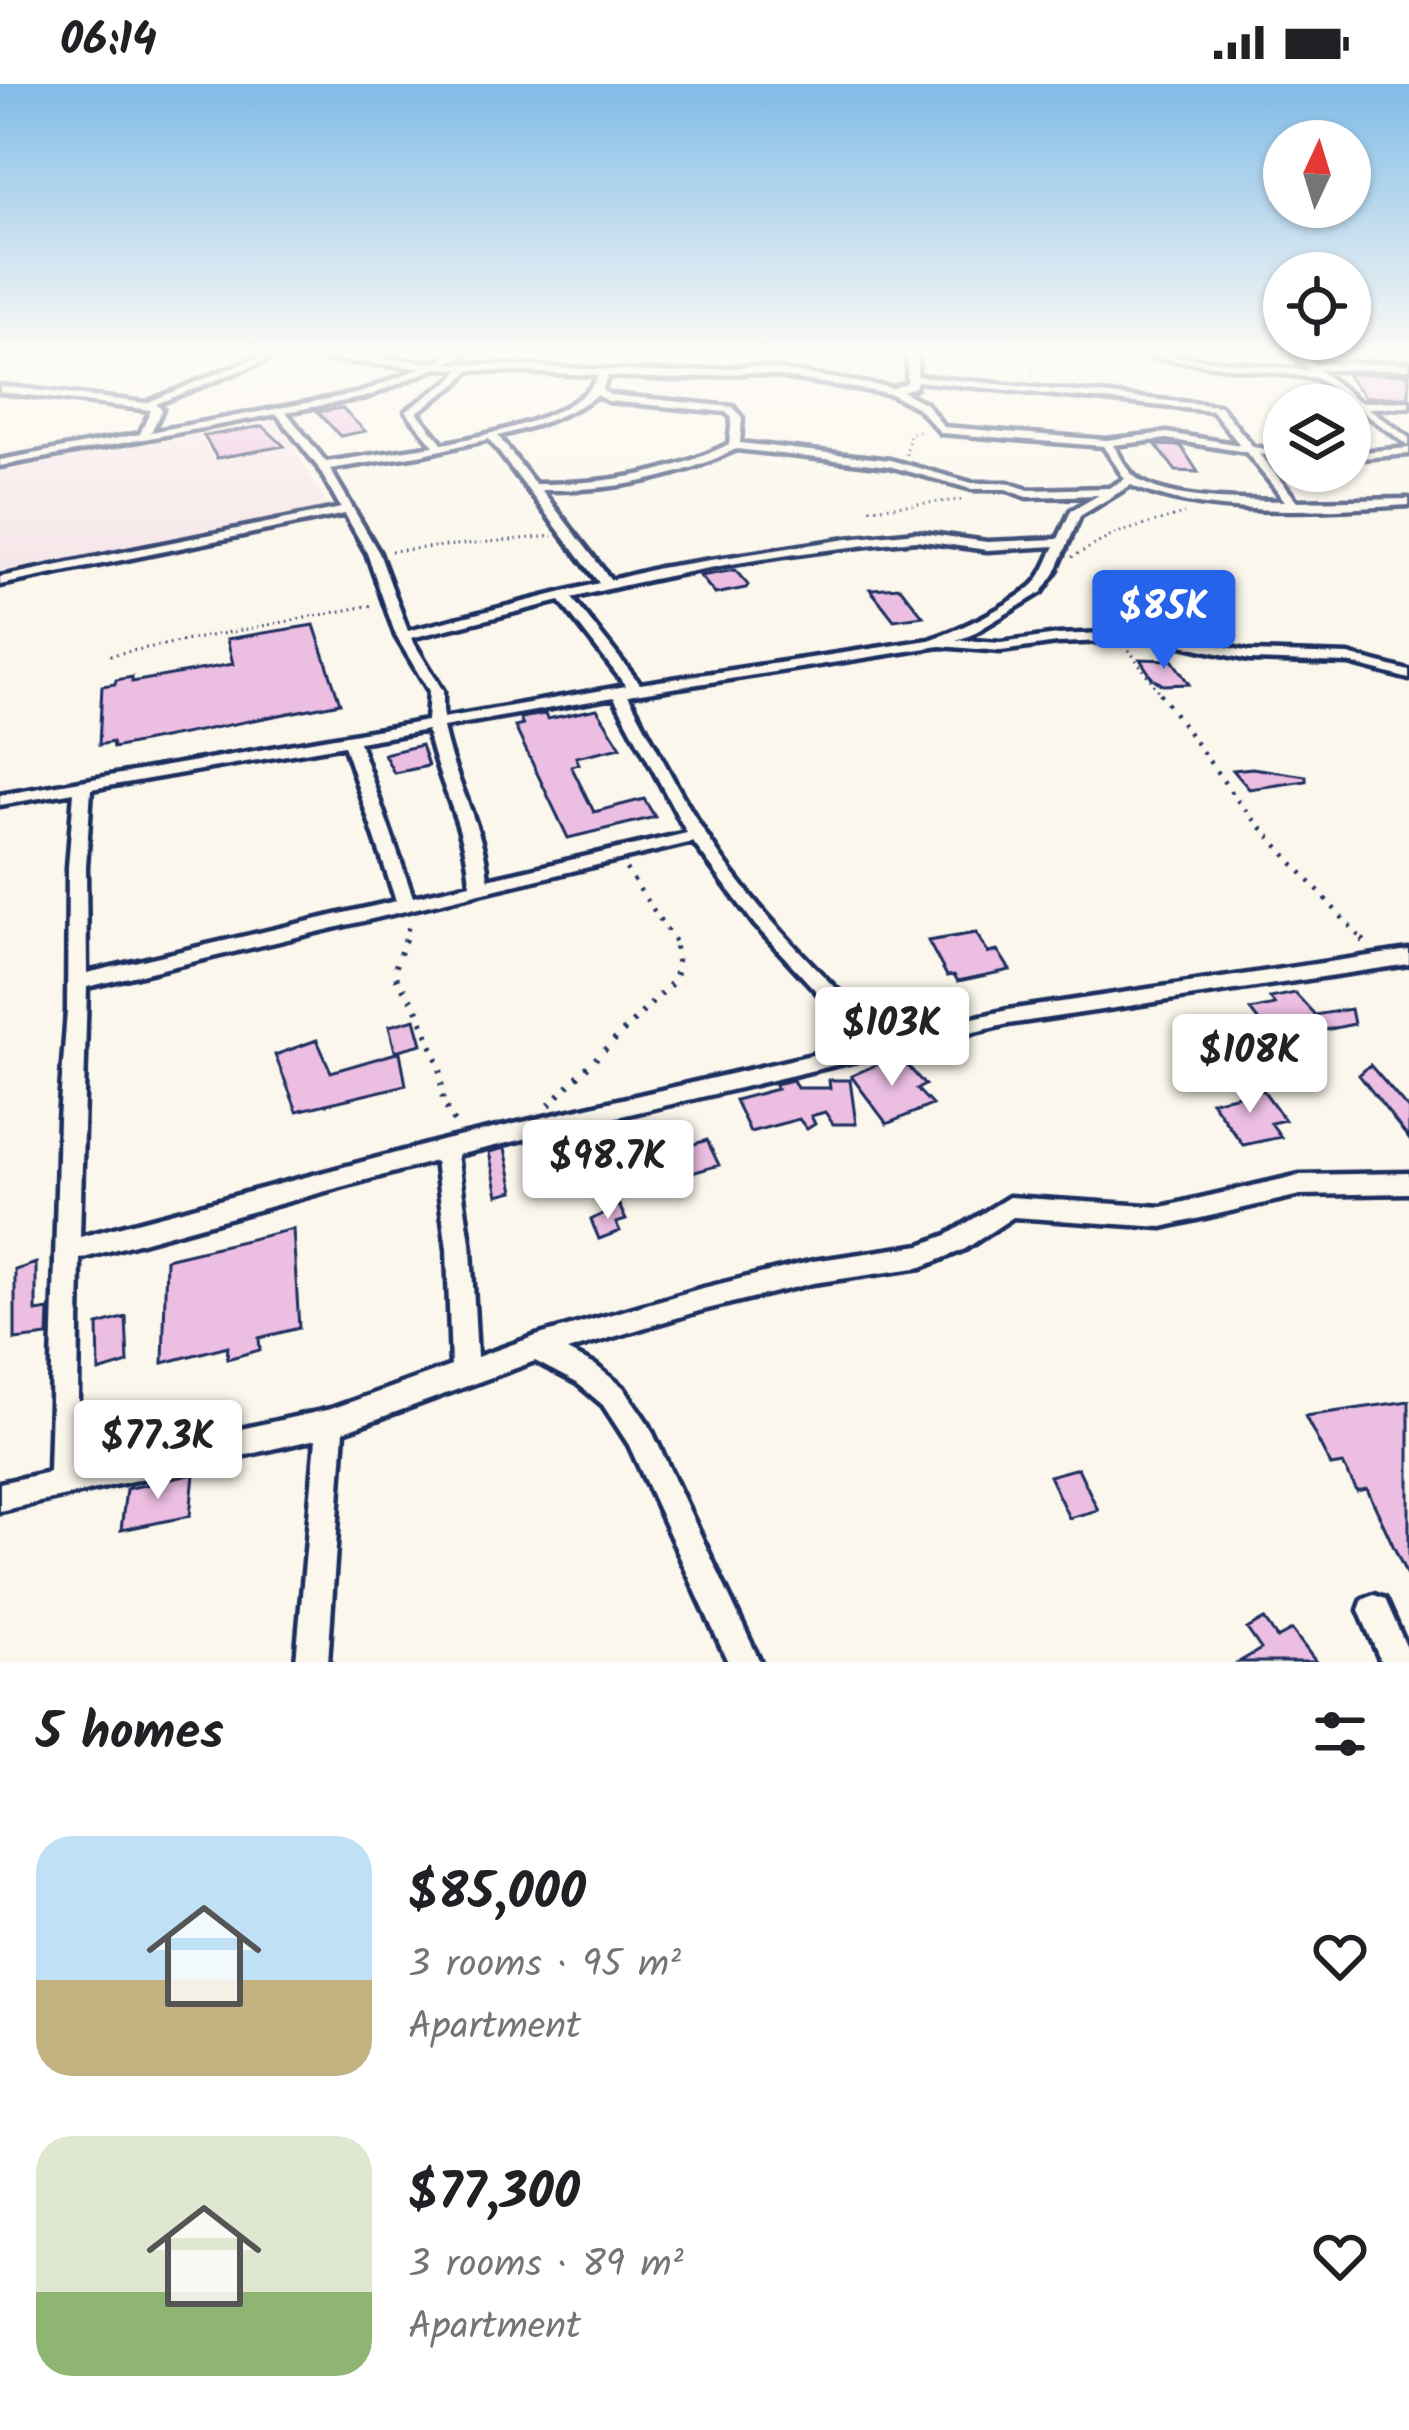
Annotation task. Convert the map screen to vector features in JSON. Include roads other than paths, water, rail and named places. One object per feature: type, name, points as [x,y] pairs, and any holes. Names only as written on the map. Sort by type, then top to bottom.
[{"type":"street","points":[[145,433],[149,426]]},
{"type":"street","points":[[0,463],[190,426]]},
{"type":"street","points":[[291,426],[323,466],[373,553],[403,636],[439,700],[434,726],[479,852],[479,887]]},
{"type":"street","points":[[423,426],[439,445]]},
{"type":"street","points":[[323,466],[516,426]]},
{"type":"street","points":[[734,446],[736,426]]},
{"type":"street","points":[[938,426],[941,430],[1106,442],[1167,436],[1263,454]]},
{"type":"street","points":[[1229,426],[1293,504]]},
{"type":"street","points":[[1385,426],[1409,447]]},
{"type":"street","points":[[491,434],[607,584]]},
{"type":"street","points":[[1106,442],[1125,485]]},
{"type":"street","points":[[532,487],[595,485],[692,463],[734,446],[890,463],[972,485],[1008,486],[1027,494],[1125,485],[1223,501],[1409,502]]},
{"type":"street","points":[[1371,453],[1409,447]]},
{"type":"street","points":[[0,800],[627,690],[931,644],[964,633],[1036,590],[1076,514],[1125,485]]},
{"type":"street","points":[[0,581],[347,511]]},
{"type":"street","points":[[403,636],[607,584],[900,536],[987,546],[1062,542]]},
{"type":"street","points":[[563,595],[627,690],[698,836],[764,925],[880,1046]]},
{"type":"street","points":[[931,644],[1001,646],[1119,635],[1185,638],[1249,656],[1349,659],[1409,675]]},
{"type":"street","points":[[350,741],[406,904]]},
{"type":"street","points":[[63,1480],[77,867],[83,784]]},
{"type":"street","points":[[77,982],[698,836]]},
{"type":"street","points":[[68,1251],[452,1139],[560,1124],[1054,1009],[1409,957]]},
{"type":"street","points":[[452,1139],[465,1372]]},
{"type":"street","points":[[0,1497],[331,1422],[536,1348],[767,1283],[922,1256],[956,1242],[1009,1207],[1162,1217],[1300,1185],[1409,1183]]},
{"type":"street","points":[[536,1348],[586,1374],[613,1396],[626,1415],[698,1556],[744,1662]]},
{"type":"street","points":[[312,1662],[331,1422]]},
{"type":"street","points":[[1374,1610],[1396,1662]]}]
